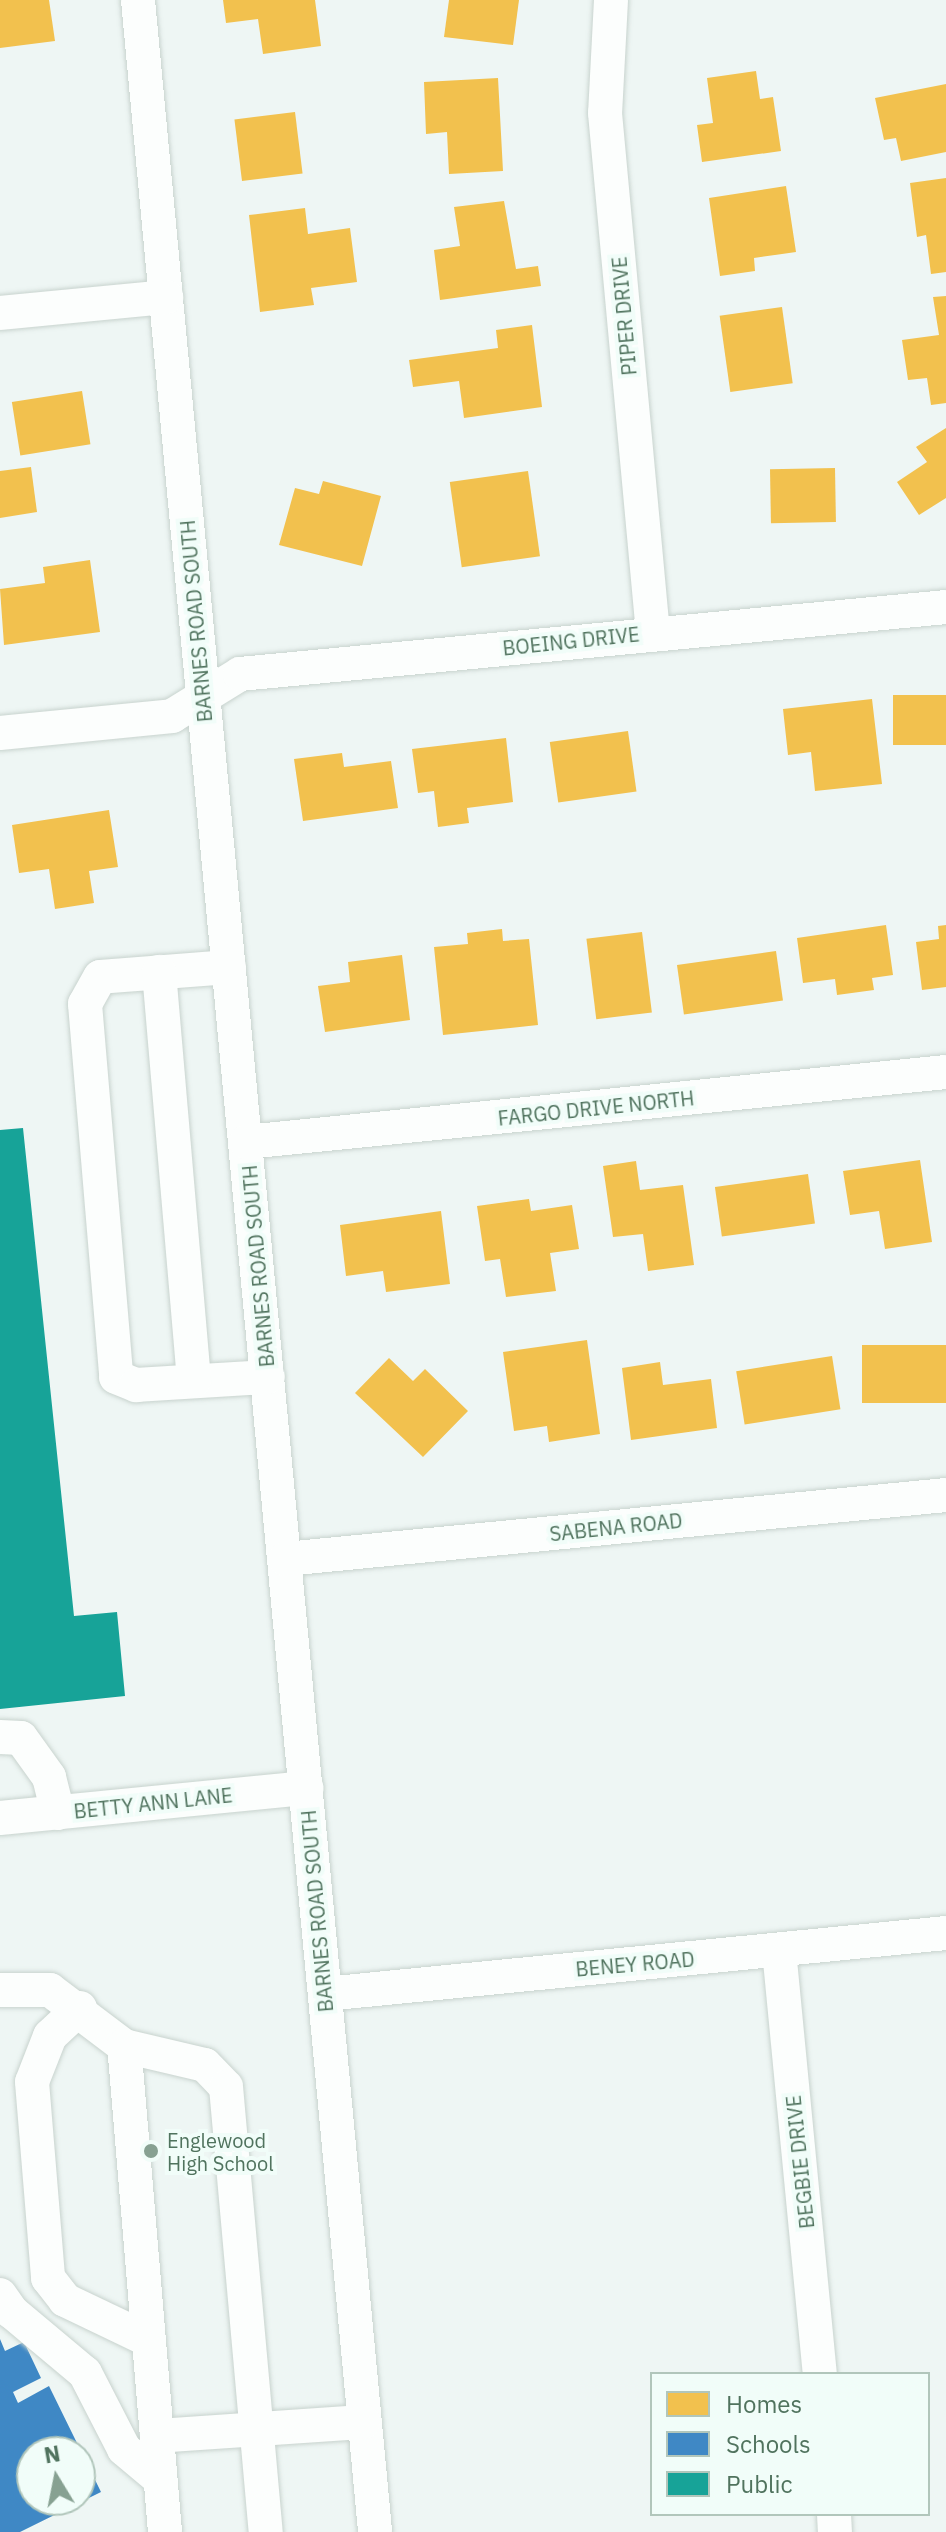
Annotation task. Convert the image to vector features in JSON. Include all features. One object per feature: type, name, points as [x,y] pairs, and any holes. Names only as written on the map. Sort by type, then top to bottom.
[{"type":"street","name":"BARNES ROAD SOUTH","points":[[138,0],[375,2532]]},
{"type":"street","name":"PIPER DRIVE","points":[[611,0],[605,113],[653,633]]},
{"type":"street","points":[[0,313],[166,297]]},
{"type":"street","name":"BOEING DRIVE","points":[[0,733],[172,716],[240,674],[946,607]]},
{"type":"street","points":[[229,967],[100,977],[85,1004],[116,1377],[136,1385],[268,1377]]},
{"type":"street","points":[[159,972],[194,1381]]},
{"type":"street","name":"FARGO DRIVE NORTH","points":[[246,1142],[946,1072]]},
{"type":"street","name":"SABENA ROAD","points":[[285,1559],[946,1495]]},
{"type":"street","points":[[0,1737],[21,1738],[49,1777],[58,1813]]},
{"type":"street","name":"BETTY ANN LANE","points":[[0,1818],[307,1788]]},
{"type":"street","name":"BENEY ROAD","points":[[325,1994],[946,1933]]},
{"type":"street","name":"BEGBIE DRIVE","points":[[779,1950],[820,2372]]},
{"type":"street","points":[[0,1990],[36,1987],[80,2008],[124,2046],[205,2065],[226,2087],[266,2532]]},
{"type":"street","points":[[80,2008],[50,2036],[32,2082],[48,2278],[65,2300],[149,2340]]},
{"type":"street","points":[[124,2046],[165,2532]]},
{"type":"street","points":[[0,2295],[12,2312],[85,2373],[124,2449],[160,2479]]},
{"type":"street","points":[[157,2436],[364,2422]]},
{"type":"building: Homes","points":[[0,0],[49,0],[55,41],[0,48]]},
{"type":"building: Homes","points":[[223,0],[315,0],[321,46],[263,54],[258,19],[226,23]]},
{"type":"building: Homes","points":[[449,0],[519,0],[513,45],[444,37]]},
{"type":"building: Homes","points":[[756,71],[760,99],[773,97],[781,151],[702,162],[697,125],[713,123],[707,78]]},
{"type":"building: Homes","points":[[498,78],[503,171],[449,174],[447,132],[426,134],[424,82]]},
{"type":"building: Homes","points":[[946,84],[946,152],[901,161],[896,138],[884,140],[875,98]]},
{"type":"building: Homes","points":[[295,112],[303,174],[242,181],[234,119]]},
{"type":"building: Homes","points":[[946,178],[946,272],[931,274],[926,235],[917,237],[910,183]]},
{"type":"building: Homes","points":[[786,186],[796,252],[754,258],[755,271],[720,276],[709,198]]},
{"type":"building: Homes","points":[[504,201],[516,269],[538,266],[541,286],[440,300],[434,250],[460,246],[454,207]]},
{"type":"building: Homes","points":[[305,208],[308,234],[350,228],[357,282],[311,288],[314,305],[260,312],[249,215]]},
{"type":"building: Homes","points":[[946,296],[946,403],[931,405],[927,378],[908,380],[902,340],[939,335],[933,297]]},
{"type":"building: Homes","points":[[782,307],[793,383],[730,392],[720,316]]},
{"type":"building: Homes","points":[[532,325],[542,407],[464,418],[459,381],[413,387],[409,360],[498,348],[496,330]]},
{"type":"building: Homes","points":[[82,391],[90,444],[20,455],[12,402]]},
{"type":"building: Homes","points":[[946,428],[946,498],[919,515],[897,482],[927,462],[916,447]]},
{"type":"building: Homes","points":[[31,467],[37,512],[0,518],[0,471]]},
{"type":"building: Homes","points":[[835,468],[836,522],[771,523],[770,469]]},
{"type":"building: Homes","points":[[528,471],[540,556],[462,567],[450,482]]},
{"type":"building: Homes","points":[[323,481],[381,496],[362,566],[279,545],[295,488],[319,494]]},
{"type":"building: Homes","points":[[90,560],[100,632],[4,645],[0,589],[45,583],[43,567]]},
{"type":"building: Homes","points":[[893,695],[946,695],[946,745],[893,745]]},
{"type":"building: Homes","points":[[872,699],[882,784],[815,791],[811,752],[788,755],[783,709]]},
{"type":"building: Homes","points":[[628,731],[636,791],[558,802],[550,742]]},
{"type":"building: Homes","points":[[506,738],[513,802],[467,808],[469,823],[438,827],[434,791],[418,793],[412,749]]},
{"type":"building: Homes","points":[[342,753],[344,767],[391,761],[398,808],[303,821],[294,759]]},
{"type":"building: Homes","points":[[109,810],[118,867],[89,871],[94,903],[55,909],[49,869],[19,873],[12,825]]},
{"type":"building: Homes","points":[[886,925],[893,975],[872,978],[874,990],[837,995],[835,979],[803,983],[797,938]]},
{"type":"building: Homes","points":[[946,925],[946,987],[922,990],[916,942],[939,939],[938,926]]},
{"type":"building: Homes","points":[[502,929],[503,941],[529,939],[538,1025],[443,1035],[434,947],[468,944],[467,933]]},
{"type":"building: Homes","points":[[642,932],[652,1012],[596,1019],[586,939]]},
{"type":"building: Homes","points":[[776,951],[783,1001],[684,1014],[677,965]]},
{"type":"building: Homes","points":[[402,955],[410,1020],[325,1032],[318,986],[350,982],[348,962]]},
{"type":"building: Homes","points":[[920,1160],[932,1242],[885,1249],[879,1211],[850,1215],[843,1171]]},
{"type":"building: Homes","points":[[636,1161],[640,1190],[683,1185],[694,1265],[648,1271],[643,1234],[613,1237],[603,1166]]},
{"type":"building: Homes","points":[[808,1174],[815,1224],[722,1237],[715,1187]]},
{"type":"building: Homes","points":[[529,1199],[531,1211],[572,1205],[579,1249],[550,1253],[556,1291],[506,1297],[500,1259],[485,1261],[477,1206]]},
{"type":"building: Homes","points":[[441,1211],[450,1284],[386,1292],[383,1271],[346,1276],[340,1225]]},
{"type":"building: Homes","points":[[587,1340],[600,1434],[549,1442],[547,1426],[514,1431],[503,1352]]},
{"type":"building: Homes","points":[[862,1345],[946,1345],[946,1403],[862,1403]]},
{"type":"building: Homes","points":[[832,1356],[840,1409],[745,1425],[736,1371]]},
{"type":"building: Homes","points":[[389,1358],[413,1381],[425,1369],[468,1411],[423,1457],[355,1393]]},
{"type":"building: Homes","points":[[660,1362],[663,1385],[711,1379],[717,1428],[631,1440],[622,1368]]},
{"type":"building: Schools","points":[[0,2339],[5,2351],[24,2342],[41,2378],[13,2392],[18,2403],[49,2386],[74,2436],[16,2436],[16,2516],[52,2516],[20,2532],[0,2532]]},
{"type":"building: Public","points":[[23,1128],[74,1616],[117,1612],[125,1696],[0,1709],[0,1130]]},
{"type":"place","name":"Englewood High School","points":[[151,2151]]}]
